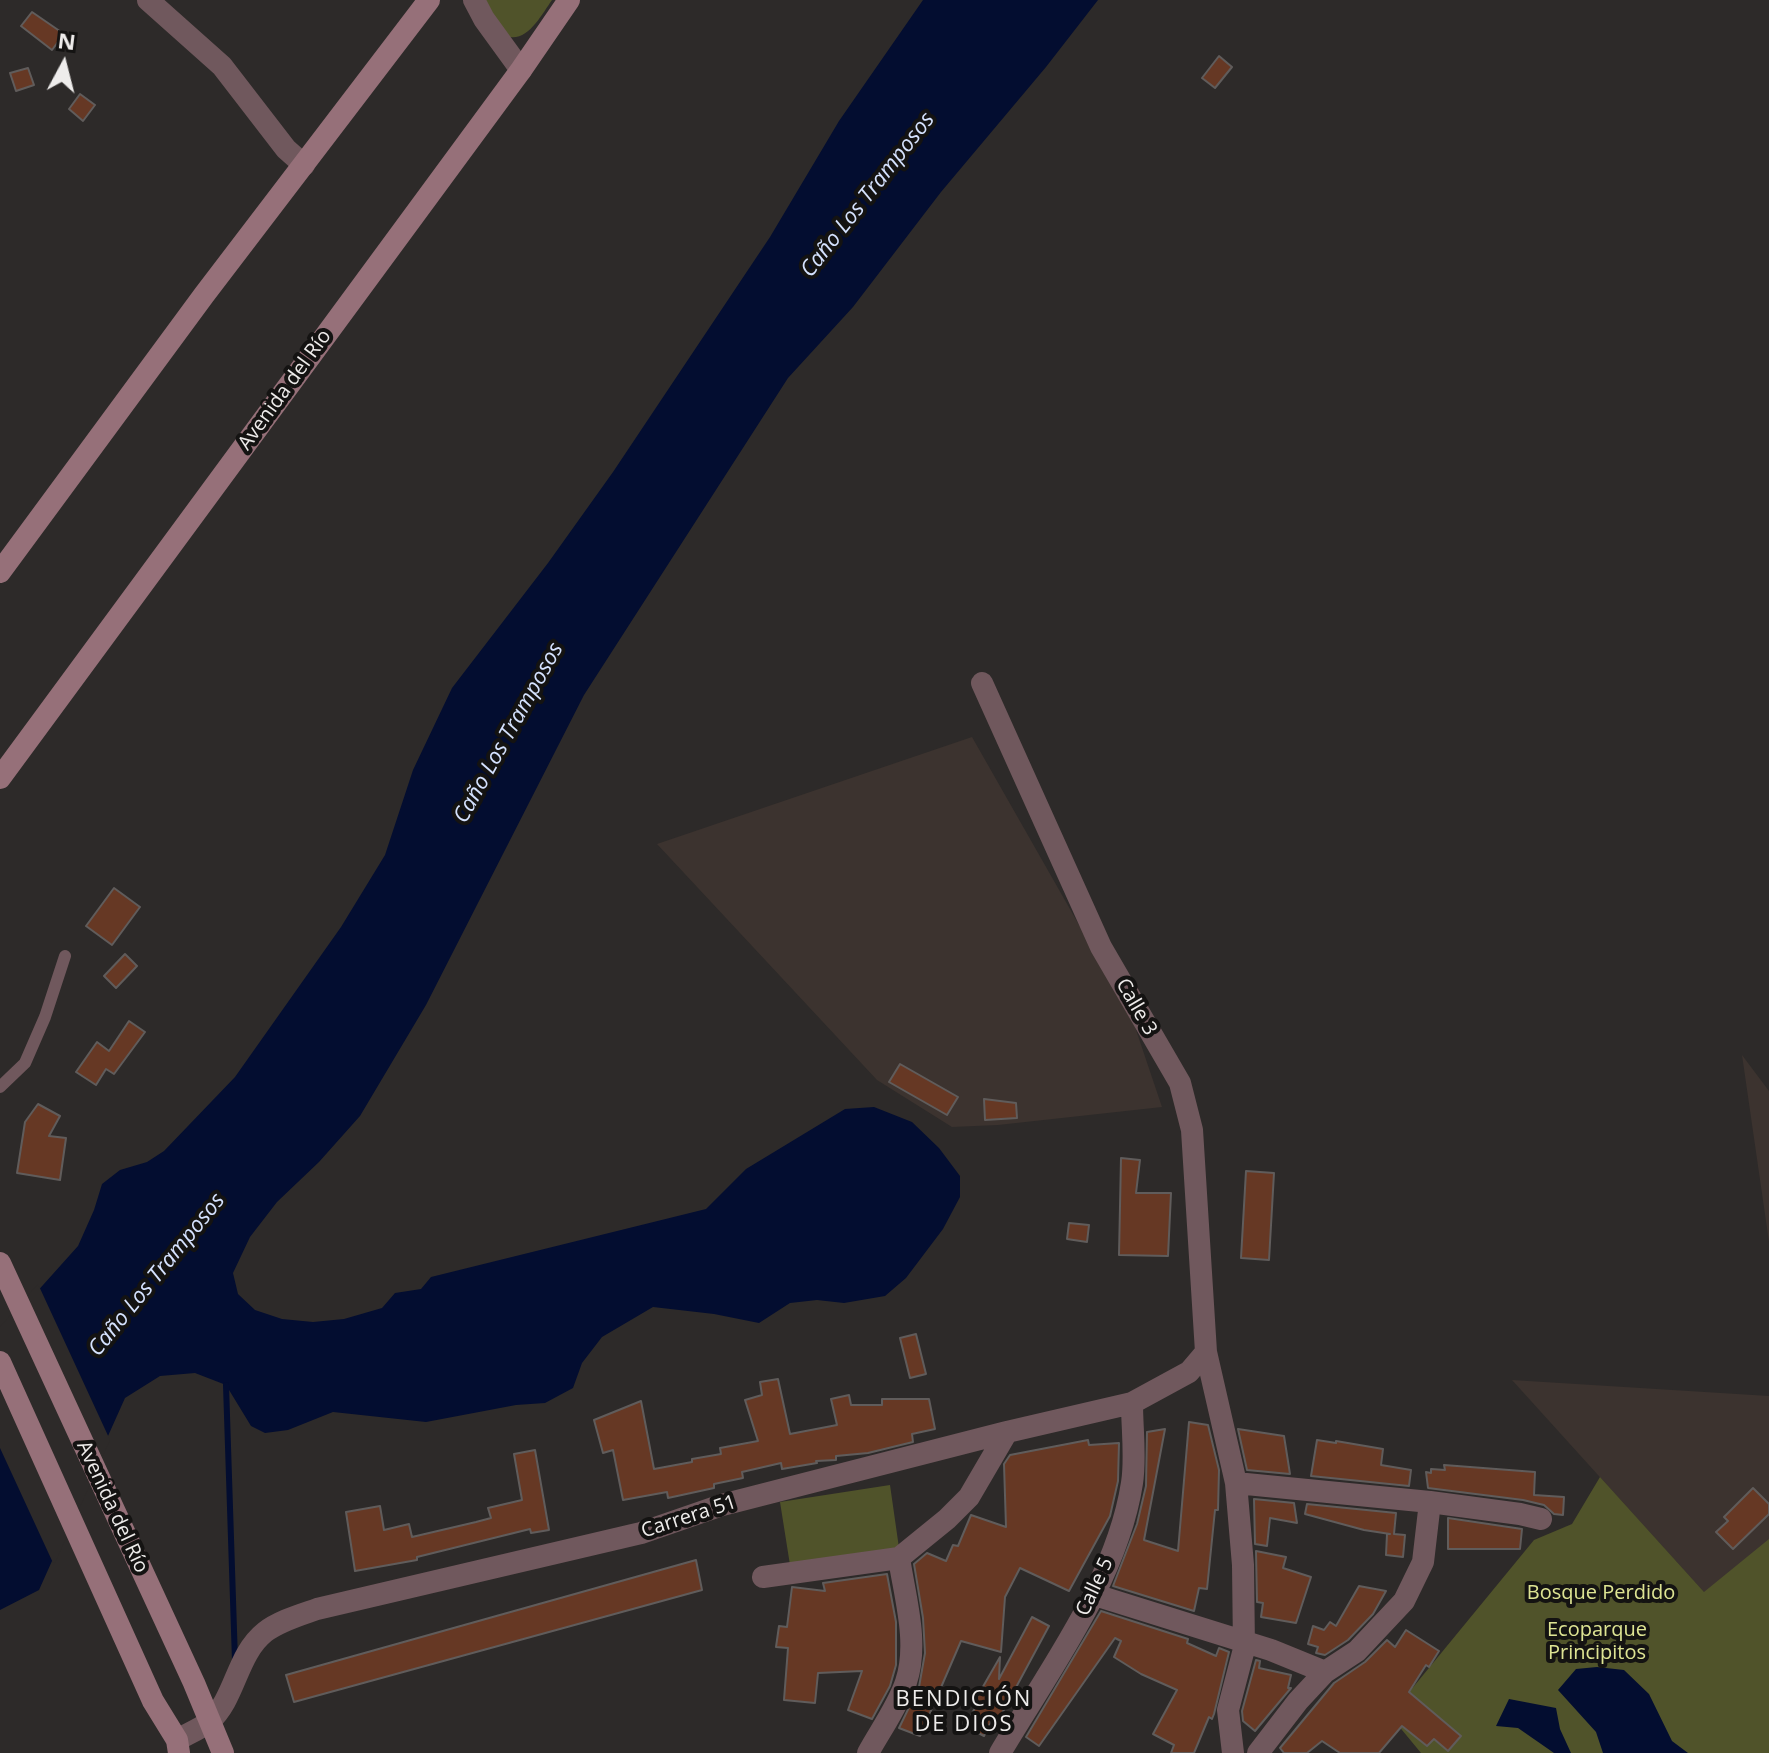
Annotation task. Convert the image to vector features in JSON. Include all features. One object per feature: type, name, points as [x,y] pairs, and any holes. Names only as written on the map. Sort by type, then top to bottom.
[{"type":"main road","points":[[0,572],[204,295],[429,0]]},
{"type":"main road","name":"Avenida del Río","points":[[0,778],[521,70],[569,0]]},
{"type":"main road","name":"Avenida del Río","points":[[1,1265],[194,1683],[223,1753]]},
{"type":"main road","name":"Avenida del Río","points":[[0,1362],[153,1701],[178,1747]]},
{"type":"street","points":[[148,0],[222,66],[286,149],[304,165]]},
{"type":"street","points":[[474,0],[521,70]]},
{"type":"street","name":"Calle 3","points":[[982,683],[1101,947],[1180,1083],[1192,1130],[1206,1352],[1236,1483],[1243,1565],[1244,1642],[1228,1710],[1233,1753]]},
{"type":"street","name":"Carrera 51","points":[[209,1722],[222,1706],[252,1645],[267,1631],[317,1609],[641,1533],[722,1505],[1132,1403],[1189,1372],[1206,1352]]},
{"type":"street","name":"Calle 5","points":[[1000,1753],[1095,1595],[1126,1515],[1133,1480],[1132,1403]]},
{"type":"street","points":[[763,1577],[899,1558],[969,1497],[1007,1432]]},
{"type":"street","points":[[1236,1483],[1430,1502],[1541,1519]]},
{"type":"street","points":[[1258,1753],[1325,1672],[1357,1651],[1404,1601],[1423,1562],[1430,1502]]},
{"type":"street","points":[[868,1753],[906,1683],[911,1655],[911,1633],[899,1558]]},
{"type":"street","points":[[1095,1595],[1298,1660],[1325,1672]]},
{"type":"street","points":[[178,1747],[209,1722]]},
{"type":"lane","points":[[0,1087],[25,1063],[45,1017],[65,956]]},
{"type":"shaded area","points":[[972,737],[1132,1018],[1162,1107],[952,1127],[877,1080],[657,844]]},
{"type":"shaded area","points":[[1742,1055],[1769,1091],[1769,1242]]},
{"type":"shaded area","points":[[1512,1380],[1769,1396],[1769,1543],[1712,1601]]},
{"type":"green space","points":[[480,0],[552,0],[529,30],[517,37],[510,37]]},
{"type":"green space","name":"Bosque Perdido","points":[[1600,1477],[1704,1592],[1769,1539],[1769,1753],[1421,1753],[1388,1713],[1410,1691],[1534,1540],[1572,1524]]},
{"type":"green space","points":[[890,1485],[899,1548],[790,1565],[780,1502]]},
{"type":"water","name":"Caño Los Tramposos","points":[[923,0],[1098,0],[941,192],[853,307],[788,378],[584,695],[426,1005],[360,1116],[319,1162],[277,1202],[250,1237],[233,1273],[238,1294],[255,1310],[282,1319],[313,1322],[344,1319],[382,1308],[395,1293],[421,1289],[431,1277],[706,1209],[746,1169],[845,1109],[874,1107],[912,1122],[939,1148],[960,1176],[960,1197],[943,1229],[906,1278],[885,1296],[844,1303],[817,1300],[790,1303],[759,1323],[653,1307],[602,1337],[582,1363],[573,1388],[545,1403],[516,1405],[426,1422],[333,1412],[288,1430],[265,1433],[251,1426],[226,1385],[195,1373],[160,1376],[125,1398],[39,1590],[0,1610],[0,1333],[78,1246],[102,1184],[120,1170],[147,1162],[164,1151],[235,1077],[341,927],[385,855],[413,770],[452,688],[613,472],[770,237],[839,121]]},
{"type":"water","points":[[1597,1667],[1624,1670],[1649,1694],[1672,1741],[1688,1753],[1603,1753],[1596,1732],[1558,1690],[1576,1669]]},
{"type":"water","points":[[1509,1699],[1556,1708],[1560,1729],[1571,1753],[1554,1753],[1518,1728],[1496,1726]]},
{"type":"pier","points":[[38,1284],[110,1440],[54,1565],[0,1448],[0,1327]]},
{"type":"building","points":[[32,12],[64,34],[52,50],[21,26]]},
{"type":"building","points":[[1219,56],[1232,67],[1215,88],[1202,78]]},
{"type":"building","points":[[28,68],[34,85],[16,91],[10,73]]},
{"type":"building","points":[[80,94],[95,105],[83,121],[69,109]]},
{"type":"building","points":[[114,888],[140,907],[112,945],[86,926]]},
{"type":"building","points":[[125,954],[137,966],[116,988],[104,976]]},
{"type":"building","points":[[129,1021],[145,1032],[114,1074],[106,1069],[96,1085],[76,1072],[97,1042],[109,1051]]},
{"type":"building","points":[[900,1064],[958,1097],[947,1115],[889,1082]]},
{"type":"building","points":[[984,1099],[1016,1103],[1017,1118],[985,1120]]},
{"type":"building","points":[[38,1104],[60,1116],[49,1136],[66,1138],[60,1180],[17,1173],[25,1122]]},
{"type":"building","points":[[1121,1158],[1140,1160],[1136,1193],[1171,1193],[1168,1256],[1119,1255]]},
{"type":"building","points":[[1246,1171],[1274,1173],[1269,1260],[1241,1258]]},
{"type":"building","points":[[1069,1223],[1089,1225],[1087,1242],[1067,1239]]},
{"type":"building","points":[[916,1334],[926,1374],[910,1378],[900,1338]]},
{"type":"building","points":[[778,1379],[790,1434],[837,1425],[831,1399],[849,1395],[851,1405],[882,1405],[882,1399],[929,1399],[935,1429],[912,1434],[913,1442],[868,1453],[836,1456],[836,1460],[782,1469],[781,1463],[742,1472],[743,1478],[714,1484],[714,1488],[668,1498],[667,1492],[623,1500],[613,1450],[603,1453],[594,1420],[641,1401],[654,1469],[692,1462],[692,1459],[721,1454],[720,1448],[758,1441],[745,1400],[762,1395],[760,1382]]},
{"type":"building","points":[[1189,1422],[1208,1425],[1219,1470],[1218,1510],[1215,1510],[1207,1589],[1199,1588],[1194,1611],[1113,1586],[1137,1524],[1146,1486],[1147,1432],[1165,1429],[1144,1540],[1178,1551]]},
{"type":"building","points":[[1238,1429],[1284,1436],[1290,1474],[1247,1470]]},
{"type":"building","points":[[1088,1440],[1089,1445],[1119,1443],[1118,1481],[1110,1516],[1069,1591],[1020,1568],[1005,1597],[1001,1652],[961,1641],[920,1736],[899,1728],[919,1687],[925,1653],[914,1564],[927,1553],[946,1561],[953,1545],[958,1546],[971,1515],[1006,1527],[1004,1464],[1010,1455]]},
{"type":"building","points":[[1317,1440],[1383,1449],[1381,1465],[1411,1470],[1409,1486],[1311,1476]]},
{"type":"building","points":[[535,1450],[549,1530],[531,1533],[530,1529],[417,1557],[417,1560],[355,1571],[346,1512],[380,1506],[384,1530],[409,1524],[412,1537],[491,1518],[488,1508],[522,1500],[514,1454]]},
{"type":"building","points":[[1444,1465],[1535,1472],[1534,1495],[1564,1497],[1563,1515],[1554,1514],[1544,1505],[1523,1500],[1428,1488],[1426,1472],[1431,1473],[1431,1469],[1445,1470]]},
{"type":"building","points":[[1753,1488],[1769,1504],[1769,1514],[1733,1549],[1716,1532],[1728,1521],[1724,1517]]},
{"type":"building","points":[[1254,1499],[1294,1503],[1297,1523],[1270,1518],[1267,1546],[1255,1544]]},
{"type":"building","points":[[1307,1504],[1396,1513],[1394,1534],[1405,1535],[1403,1557],[1386,1555],[1387,1534],[1390,1534],[1305,1514]]},
{"type":"building","points":[[1448,1518],[1522,1529],[1520,1549],[1448,1549]]},
{"type":"building","points":[[1256,1551],[1286,1557],[1283,1568],[1311,1577],[1296,1623],[1261,1617],[1263,1603],[1257,1602]]},
{"type":"building","points":[[696,1560],[702,1590],[294,1702],[286,1675]]},
{"type":"building","points":[[887,1574],[896,1622],[896,1665],[890,1686],[872,1719],[848,1710],[862,1671],[818,1673],[815,1703],[784,1700],[788,1648],[776,1647],[779,1626],[787,1627],[792,1587],[825,1591],[823,1583]]},
{"type":"building","points":[[1359,1586],[1386,1591],[1373,1614],[1348,1640],[1325,1655],[1316,1653],[1318,1647],[1308,1644],[1313,1626],[1324,1630],[1330,1622],[1336,1626]]},
{"type":"building","points":[[1101,1611],[1188,1639],[1187,1643],[1216,1656],[1219,1648],[1229,1652],[1214,1714],[1212,1719],[1209,1717],[1194,1753],[1171,1753],[1174,1745],[1153,1734],[1177,1690],[1141,1674],[1114,1657],[1121,1641],[1115,1638],[1039,1746],[1026,1737]]},
{"type":"building","points":[[1032,1617],[1049,1626],[999,1719],[994,1716],[984,1736],[965,1726],[976,1706],[973,1704],[1000,1657],[999,1679]]},
{"type":"building","points":[[1406,1630],[1439,1651],[1409,1692],[1461,1736],[1448,1751],[1434,1739],[1427,1746],[1402,1726],[1379,1753],[1340,1753],[1322,1741],[1307,1753],[1284,1753],[1280,1748],[1334,1683],[1365,1662],[1387,1640],[1395,1647]]},
{"type":"building","points":[[1256,1660],[1260,1661],[1259,1668],[1291,1675],[1288,1688],[1291,1688],[1255,1731],[1243,1721],[1242,1711]]},
{"type":"waterway","points":[[226,1385],[235,1661]]},
{"type":"district","name":"BENDICIÓN DE DIOS","points":[[964,1712]]},
{"type":"park label","name":"Ecoparque Principitos","points":[[1597,1642]]}]
